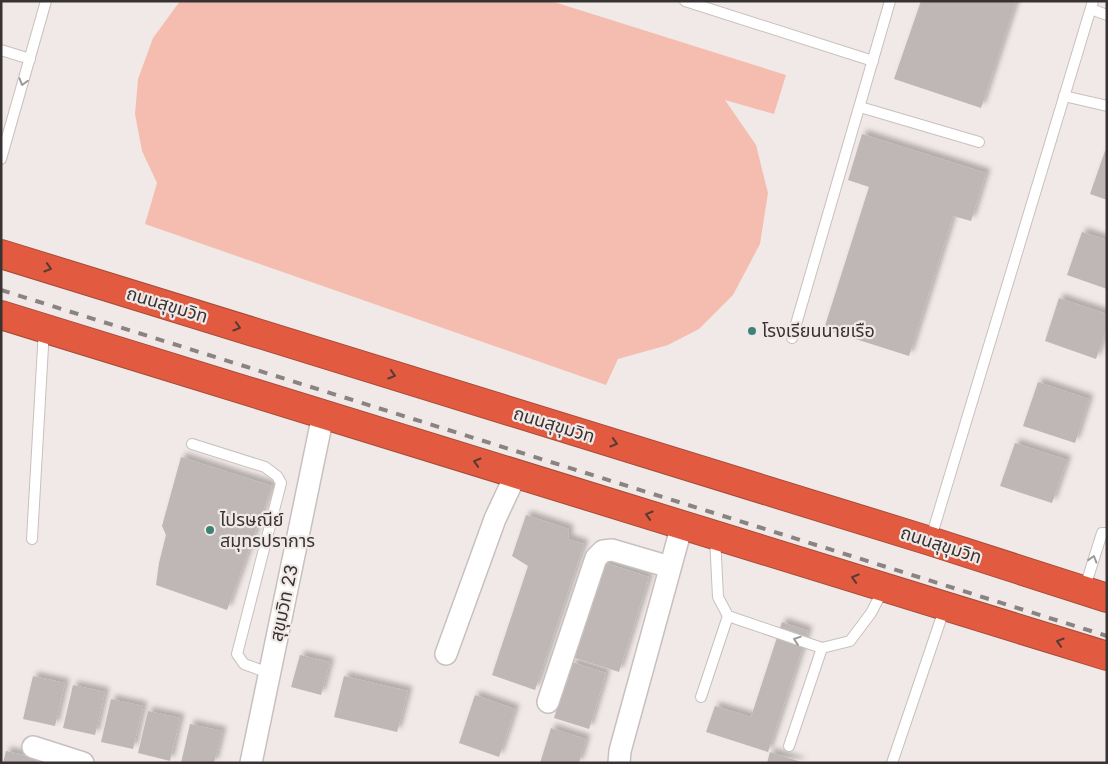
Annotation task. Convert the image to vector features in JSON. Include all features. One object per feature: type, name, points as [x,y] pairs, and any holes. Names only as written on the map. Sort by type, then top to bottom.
[{"type":"highway","name":"ถนนสุขุมวิท","points":[[1,254],[930,541],[1095,594]]},
{"type":"highway","points":[[1,315],[1107,656]]},
{"type":"street","name":"สุขุมวิท 23","points":[[251,763],[323,415]]},
{"type":"street","points":[[446,654],[495,519],[516,474]]},
{"type":"street","points":[[619,763],[620,751],[682,525]]},
{"type":"street","points":[[548,702],[596,558],[603,551],[612,550],[670,567]]},
{"type":"street","points":[[33,747],[83,763]]},
{"type":"lane","points":[[1,159],[46,1]]},
{"type":"lane","points":[[685,1],[873,61]]},
{"type":"lane","points":[[792,338],[890,1]]},
{"type":"lane","points":[[930,541],[1092,5],[1107,15]]},
{"type":"lane","points":[[1,50],[30,59]]},
{"type":"lane","points":[[1064,96],[1107,106]]},
{"type":"lane","points":[[860,107],[979,142]]},
{"type":"lane","points":[[32,539],[44,328]]},
{"type":"lane","points":[[192,444],[265,467],[281,483],[237,654],[244,664],[269,673]]},
{"type":"lane","points":[[1095,594],[1102,533],[1107,533]]},
{"type":"lane","points":[[715,536],[718,597],[728,616],[822,648],[850,641],[871,613],[884,587]]},
{"type":"lane","points":[[892,763],[945,606]]},
{"type":"lane","points":[[701,697],[728,616]]},
{"type":"lane","points":[[790,746],[822,648]]},
{"type":"shaded area","points":[[180,1],[551,1],[786,75],[774,114],[725,100],[756,145],[768,193],[760,244],[733,295],[699,329],[668,345],[618,359],[606,385],[145,224],[157,183],[142,151],[135,114],[138,79],[153,38]]},
{"type":"building","points":[[921,1],[1016,1],[981,108],[894,79]]},
{"type":"building","points":[[862,134],[986,173],[971,221],[953,216],[909,356],[824,329],[869,187],[848,180]]},
{"type":"building","points":[[1105,151],[1107,151],[1107,200],[1090,194]]},
{"type":"building","points":[[1082,232],[1107,240],[1107,289],[1067,275]]},
{"type":"building","points":[[1059,298],[1107,314],[1107,328],[1096,359],[1045,341]]},
{"type":"building","points":[[1038,382],[1089,399],[1075,443],[1023,426]]},
{"type":"building","points":[[1015,443],[1067,460],[1052,503],[1000,486]]},
{"type":"building","name":"ไปรษณีย์ สมุทรปราการ","points":[[181,457],[272,486],[227,610],[156,585],[166,535],[162,526]]},
{"type":"building","points":[[526,515],[569,529],[568,539],[584,544],[535,690],[492,675],[528,566],[512,556]]},
{"type":"building","points":[[603,562],[649,577],[619,672],[572,657]]},
{"type":"building","points":[[782,622],[808,631],[768,752],[706,732],[715,706],[751,717]]},
{"type":"building","points":[[300,655],[330,662],[321,695],[291,687]]},
{"type":"building","points":[[572,662],[606,673],[589,729],[554,718]]},
{"type":"building","points":[[33,676],[65,683],[55,726],[23,719]]},
{"type":"building","points":[[344,676],[408,691],[397,732],[334,717]]},
{"type":"building","points":[[73,685],[105,692],[95,735],[63,728]]},
{"type":"building","points":[[475,695],[515,709],[499,757],[459,743]]},
{"type":"building","points":[[111,699],[143,706],[133,749],[101,742]]},
{"type":"building","points":[[148,711],[180,718],[170,761],[138,753]]},
{"type":"building","points":[[190,724],[222,731],[214,763],[181,763]]},
{"type":"building","points":[[551,728],[586,739],[579,763],[540,763]]},
{"type":"building","points":[[6,751],[38,758],[37,763],[3,763]]},
{"type":"building","points":[[770,752],[801,762],[801,763],[767,763]]},
{"type":"railway","points":[[1,290],[1107,636]]},
{"type":"place","name":"โรงเรียนนายเรือ","points":[[752,331]]},
{"type":"place","name":"ไปรษณีย์ สมุทรปราการ","points":[[210,530]]}]
